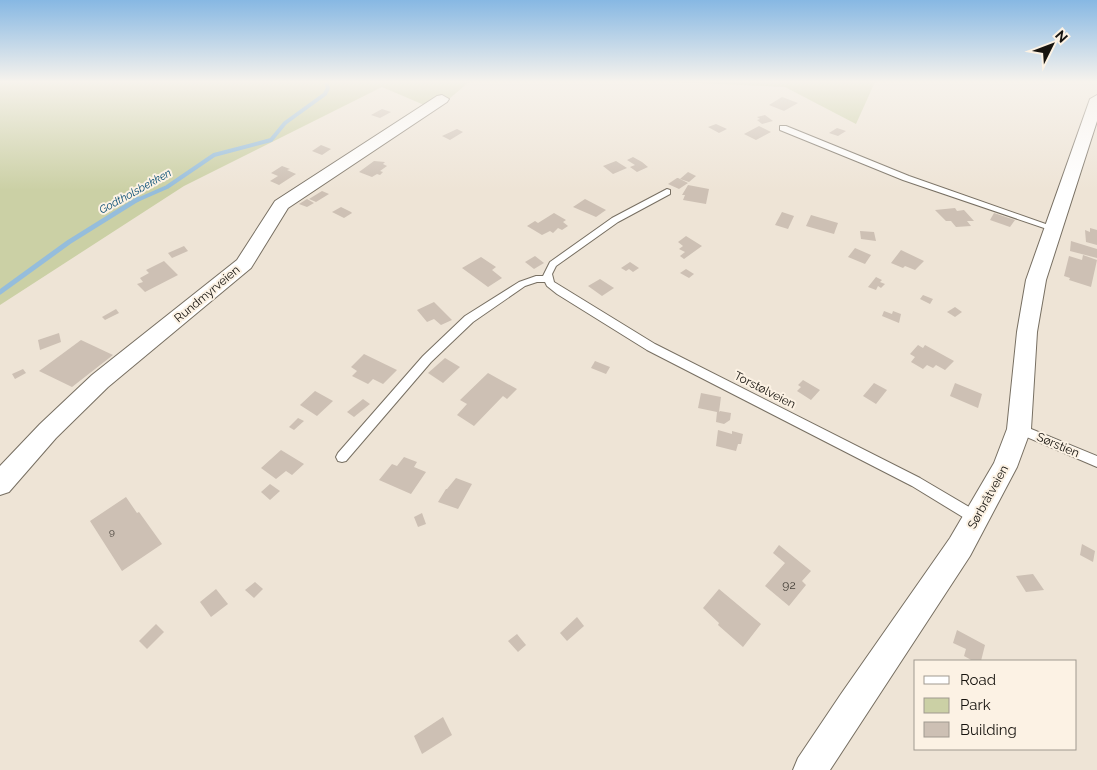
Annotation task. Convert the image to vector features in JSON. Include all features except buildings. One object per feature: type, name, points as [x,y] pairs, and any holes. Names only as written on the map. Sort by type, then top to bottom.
[{"type":"street","name":"Rundmyrveien","points":[[0,484],[48,430],[100,381],[244,264],[281,204],[413,118]]},
{"type":"street","name":"Sørbråtveien","points":[[810,770],[960,547],[1005,466],[1019,429],[1030,305],[1036,280],[1091,118]]},
{"type":"lane","points":[[783,128],[906,178],[1053,228]]},
{"type":"lane","points":[[342,457],[426,359],[469,319],[522,284],[536,279],[547,279],[549,269],[553,264],[588,237],[630,211],[666,192]]},
{"type":"lane","name":"Torstølveien","points":[[547,279],[560,292],[651,347],[916,482],[976,518]]},
{"type":"lane","name":"Sørstien","points":[[1019,429],[1097,462]]},
{"type":"green space","points":[[0,118],[320,118],[184,186],[0,305]]},
{"type":"green space","points":[[844,118],[859,118],[856,124]]},
{"type":"waterway","name":"Godtholsbekken","points":[[135,201],[167,187],[214,155],[271,140],[285,123],[292,118]]},
{"type":"waterway","name":"Godtholsbekken","points":[[0,292],[69,242],[138,199]]}]
